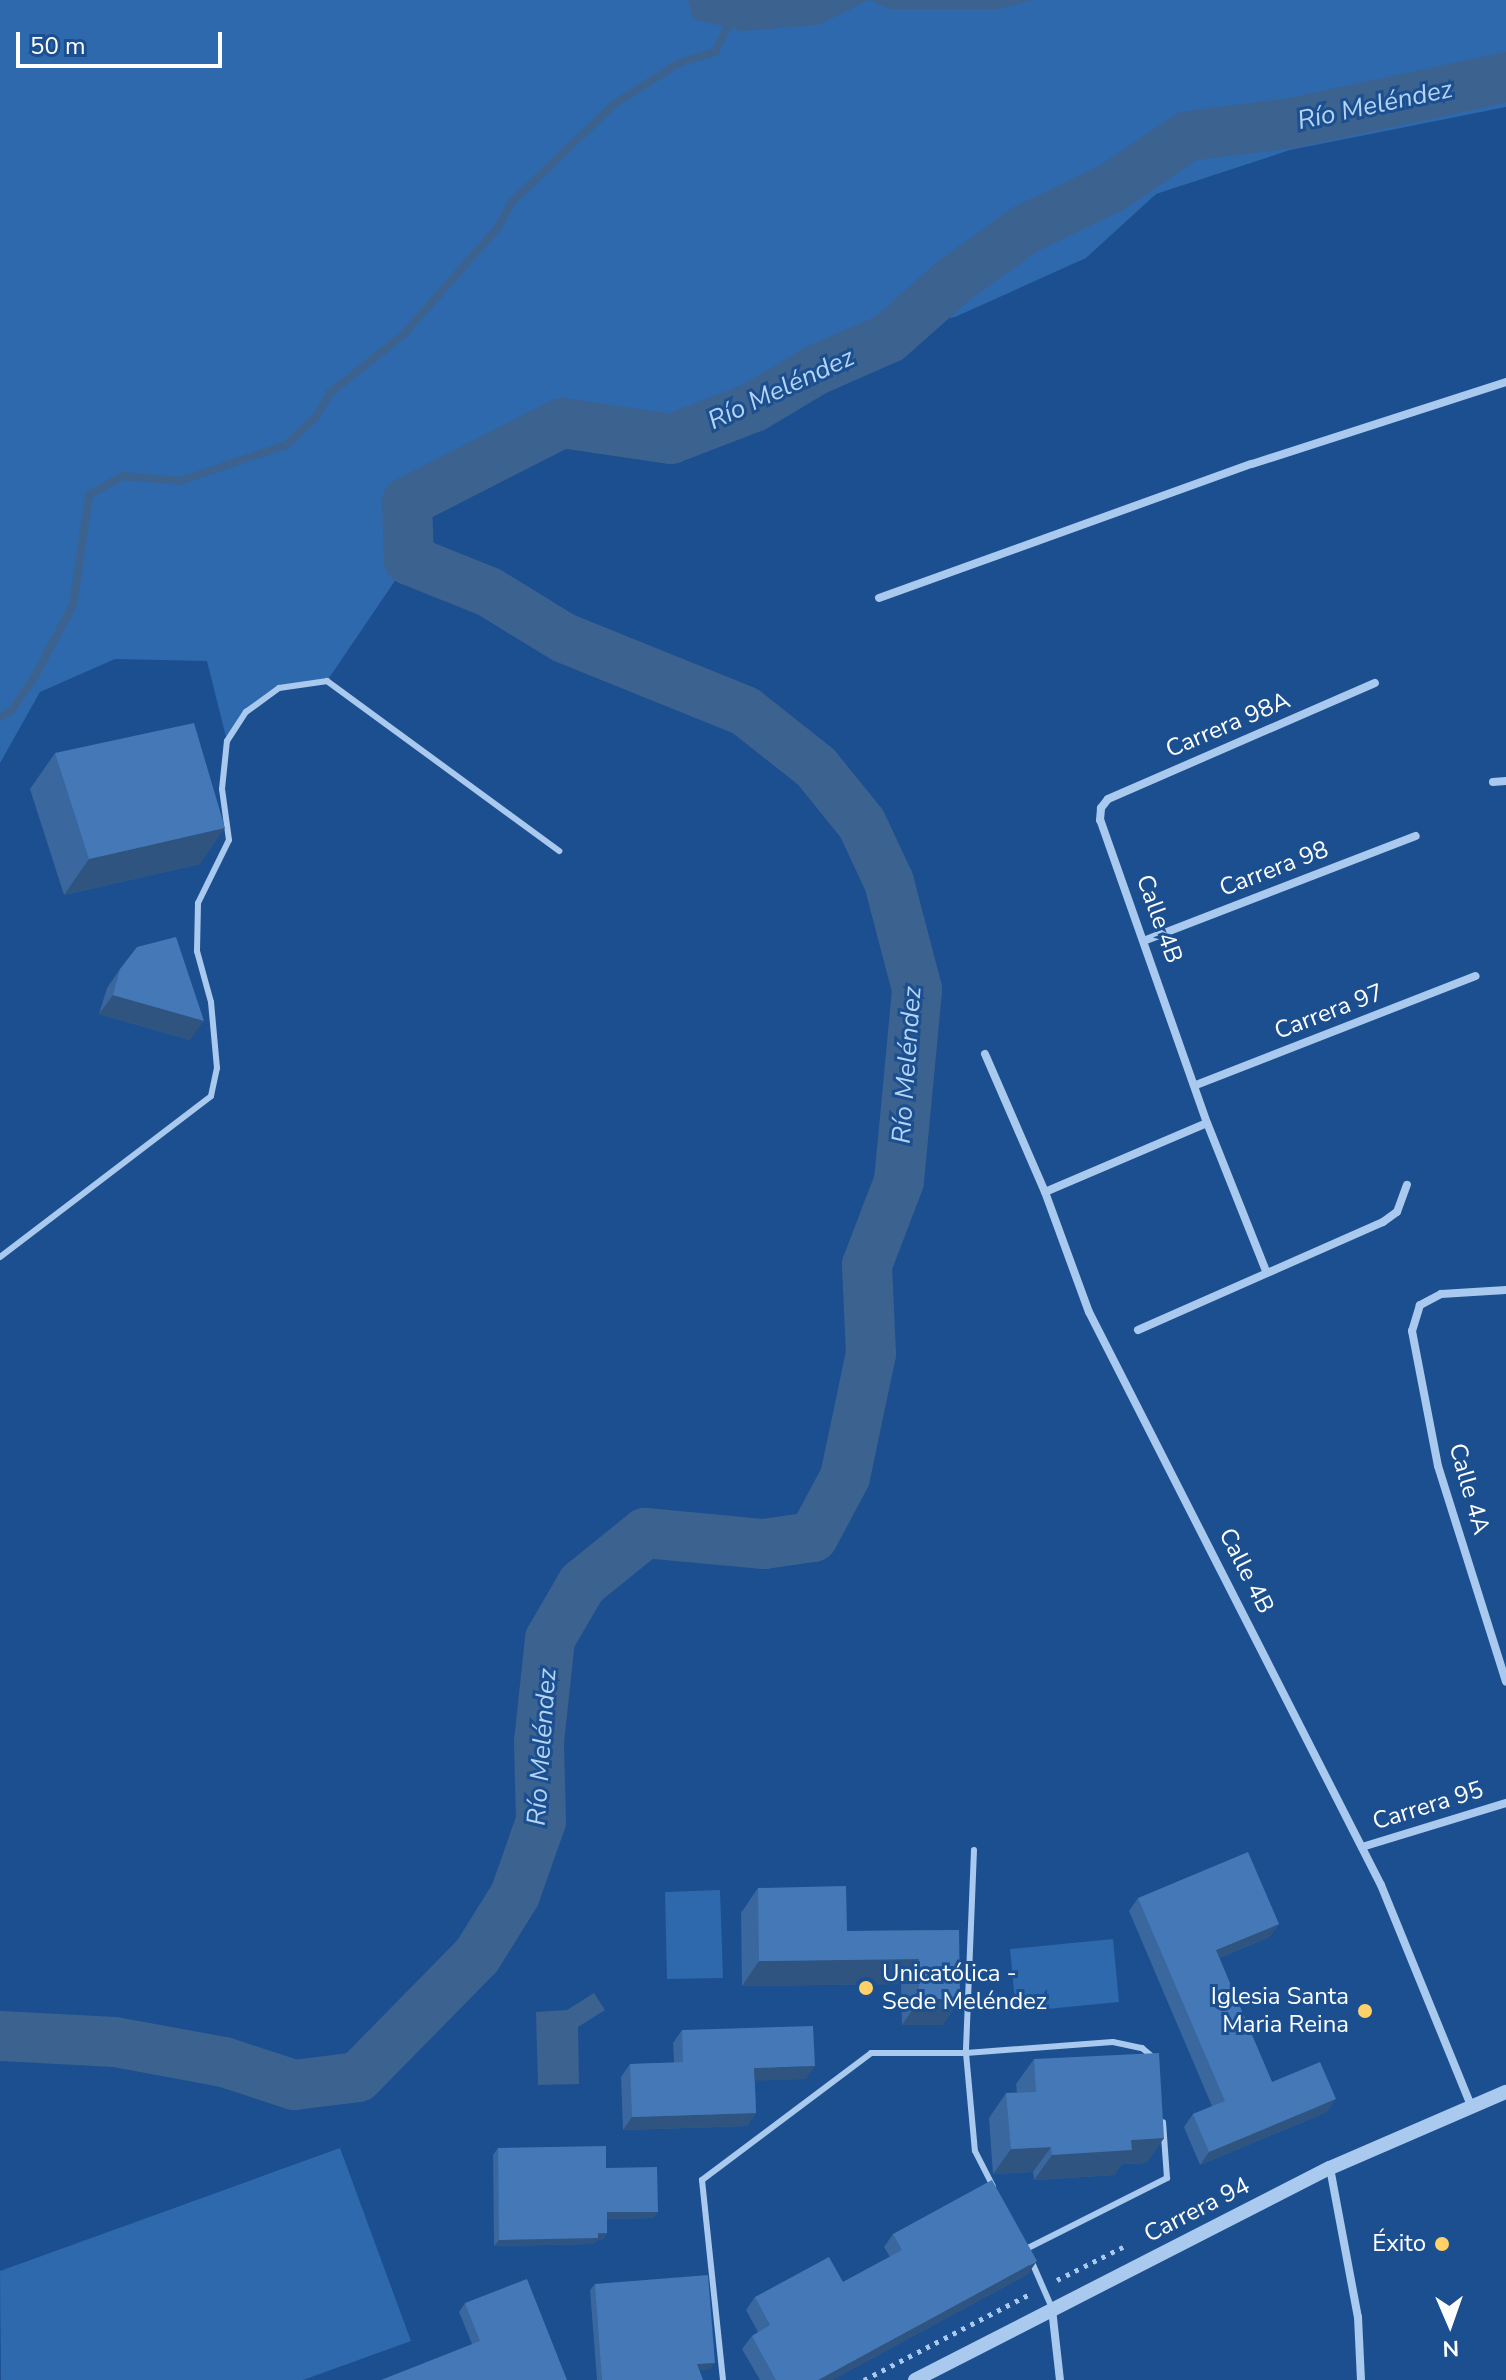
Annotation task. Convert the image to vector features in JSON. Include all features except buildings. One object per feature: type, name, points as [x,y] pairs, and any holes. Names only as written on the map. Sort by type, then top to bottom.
[{"type":"street","points":[[879,598],[1252,464],[1506,382]]},
{"type":"street","name":"Carrera 98A","points":[[1101,808],[1108,799],[1375,683]]},
{"type":"street","points":[[1493,782],[1506,781]]},
{"type":"street","name":"Calle 4B","points":[[1101,808],[1100,820],[1146,940],[1207,1123],[1266,1271]]},
{"type":"street","name":"Carrera 98","points":[[1146,940],[1416,836]]},
{"type":"street","name":"Carrera 97","points":[[1196,1085],[1476,976]]},
{"type":"street","name":"Calle 4B","points":[[985,1054],[1045,1192],[1089,1312],[1362,1847],[1471,2106]]},
{"type":"street","points":[[1045,1192],[1207,1123]]},
{"type":"street","points":[[1138,1330],[1383,1222],[1397,1212],[1407,1185]]},
{"type":"street","name":"Calle 4A","points":[[1506,1290],[1441,1294],[1420,1305],[1412,1331],[1438,1466],[1506,1682]]},
{"type":"street","name":"Carrera 95","points":[[1362,1847],[1506,1803]]},
{"type":"street","name":"Carrera 94","points":[[915,2380],[1330,2168],[1506,2092]]},
{"type":"street","points":[[1330,2168],[1358,2317],[1361,2380]]},
{"type":"street","points":[[1052,2308],[1060,2380]]},
{"type":"lane","points":[[0,1257],[211,1096],[217,1068],[211,1002],[197,951],[198,903],[229,840],[222,789],[227,741],[246,712],[279,688],[327,681],[559,851]]},
{"type":"lane","points":[[974,1850],[966,2053],[975,2151],[997,2193]]},
{"type":"lane","points":[[723,2380],[702,2180],[871,2053],[966,2053],[1113,2042],[1142,2048],[1158,2062]]},
{"type":"lane","points":[[1026,2249],[1167,2178],[1162,2105]]},
{"type":"lane","points":[[1019,2235],[1052,2308]]},
{"type":"shaded area","points":[[0,0],[1506,0],[1506,107],[1290,150],[1156,194],[1086,258],[955,317],[900,328],[754,407],[671,439],[561,423],[407,502],[409,560],[327,681],[279,688],[246,712],[227,741],[207,661],[115,659],[40,692],[0,763]]},
{"type":"shaded area","points":[[688,0],[869,0],[818,25],[743,31],[693,19]]},
{"type":"shaded area","points":[[870,0],[1032,0],[1001,9],[889,9]]},
{"type":"shaded area","points":[[720,1890],[723,1978],[667,1979],[665,1892]]},
{"type":"shaded area","points":[[1113,1939],[1119,2002],[1016,2012],[1010,1949]]},
{"type":"shaded area","points":[[594,1993],[605,2010],[578,2027],[579,2084],[538,2085],[536,2012],[567,2010]]},
{"type":"shaded area","points":[[340,2148],[411,2341],[303,2380],[1,2380],[0,2271]]},
{"type":"waterway","points":[[0,717],[12,710],[35,676],[73,605],[89,495],[123,476],[180,481],[286,445],[316,417],[330,393],[403,335],[499,226],[512,202],[613,105],[679,63],[715,52],[728,27]]},
{"type":"waterway","name":"Río Meléndez","points":[[0,2036],[115,2042],[224,2062],[294,2085],[358,2077],[477,1956],[515,1895],[541,1821],[539,1742],[550,1639],[582,1584],[645,1533],[764,1544],[813,1537],[845,1477],[871,1354],[867,1265],[899,1181],[917,989],[889,882],[862,824],[816,767],[745,711],[564,638],[489,592],[409,560],[407,502],[562,423],[671,439],[754,407],[816,370],[889,338],[952,282],[1024,230],[1111,188],[1188,136],[1292,123],[1506,77]]},
{"type":"place","name":"Unicatólica - Sede Meléndez","points":[[866,1988]]},
{"type":"place","name":"Iglesia Santa Maria Reina","points":[[1365,2011]]},
{"type":"place","name":"Éxito","points":[[1442,2244]]}]
